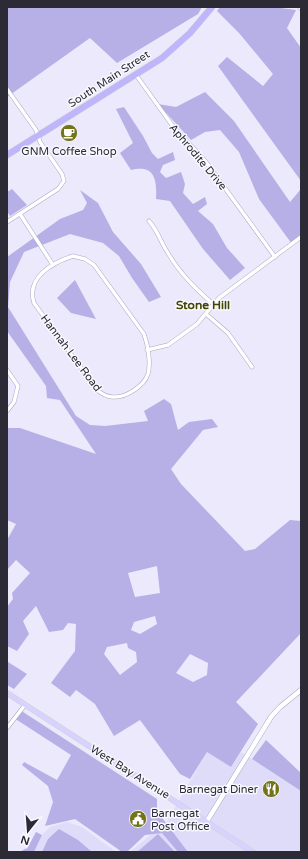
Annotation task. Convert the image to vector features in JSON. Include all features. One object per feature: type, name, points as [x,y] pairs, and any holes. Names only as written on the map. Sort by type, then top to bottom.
[{"type":"highway","name":"South Main Street","points":[[7,155],[136,75],[183,40],[212,7]]},
{"type":"main road","name":"West Bay Avenue","points":[[7,692],[253,852]]},
{"type":"street","name":"Aphrodite Drive","points":[[136,75],[172,126],[206,162],[275,257]]},
{"type":"street","points":[[7,89],[39,136],[40,142],[62,174],[64,181],[58,189],[7,222]]},
{"type":"street","points":[[20,214],[54,266]]},
{"type":"street","points":[[149,221],[155,227],[167,253],[188,281],[213,304]]},
{"type":"street","points":[[147,350],[168,345],[202,320],[213,304],[223,295],[301,237]]},
{"type":"street","name":"Hannah Lee Road","points":[[73,256],[89,261],[144,334],[149,370],[147,376],[137,387],[121,397],[113,398],[105,396],[97,390],[34,303],[32,289],[35,280],[38,275],[54,266],[73,256]]},
{"type":"street","points":[[206,314],[228,333],[252,367]]},
{"type":"street","points":[[7,370],[18,386],[14,402],[7,411]]},
{"type":"street","points":[[207,821],[271,717],[280,707],[301,690]]},
{"type":"street","points":[[7,728],[25,705]]},
{"type":"shaded area","points":[[7,7],[202,7],[198,14],[117,63],[90,38],[7,97]]},
{"type":"shaded area","points":[[220,7],[273,7],[296,10],[287,28],[301,48],[301,181],[218,66],[227,57],[263,86],[273,74],[239,33],[217,11]]},
{"type":"shaded area","points":[[205,92],[234,121],[290,202],[301,189],[301,238],[292,244],[259,199],[239,152],[220,130],[205,132],[191,140],[158,104],[176,107]]},
{"type":"shaded area","points":[[124,107],[152,153],[158,159],[173,152],[175,160],[163,165],[160,172],[166,178],[181,172],[185,184],[183,193],[193,204],[205,197],[207,204],[198,211],[213,224],[227,248],[245,268],[230,280],[203,249],[170,201],[156,199],[156,186],[153,175],[145,169],[131,170],[120,153],[133,143],[116,109]]},
{"type":"shaded area","points":[[12,189],[27,205],[10,216],[7,211],[7,192]]},
{"type":"shaded area","points":[[80,190],[98,203],[113,232],[141,264],[161,297],[149,302],[119,256],[103,243],[70,234],[24,252],[10,282],[8,307],[76,416],[90,425],[105,426],[148,421],[144,411],[164,399],[171,404],[178,430],[189,422],[212,419],[218,427],[203,430],[171,469],[181,484],[245,551],[255,549],[290,520],[301,521],[301,633],[236,702],[258,724],[231,767],[207,752],[190,779],[180,774],[140,720],[114,736],[95,704],[76,690],[70,697],[51,683],[75,651],[76,624],[68,623],[63,630],[49,632],[36,606],[23,621],[29,634],[17,651],[7,646],[7,607],[13,599],[12,593],[30,573],[16,560],[7,570],[7,540],[16,524],[7,520],[7,428],[20,428],[96,454],[60,400],[47,398],[46,386],[7,331],[7,257],[60,219],[83,210],[87,203]],"holes":[[[157,566],[160,593],[135,597],[128,573]],[[155,616],[157,624],[140,634],[131,630],[134,622]],[[127,643],[128,648],[136,652],[137,662],[120,675],[104,654],[107,647]],[[190,654],[208,663],[207,675],[193,682],[176,673]]]},
{"type":"shaded area","points":[[75,280],[96,319],[71,313],[57,298]]},
{"type":"shaded area","points":[[8,662],[27,674],[14,689],[7,685]]},
{"type":"shaded area","points":[[20,710],[157,799],[157,811],[188,852],[178,852],[162,833],[145,835],[127,852],[122,852],[75,819],[45,826],[53,802],[48,786],[22,765],[24,762],[57,780],[71,755],[14,718]]},
{"type":"shaded area","points":[[266,740],[301,773],[301,791],[252,759]]},
{"type":"shaded area","points":[[207,752],[231,767],[241,752],[301,791],[301,852],[188,852],[166,823]]},
{"type":"shaded area","points":[[67,822],[82,827],[116,852],[34,852],[42,835],[50,827]]},
{"type":"shaded area","points":[[160,827],[182,852],[130,852]]},
{"type":"shaded area","points":[[59,829],[78,840],[92,852],[42,852],[48,839]]},
{"type":"shaded area","points":[[36,832],[42,835],[34,852],[20,852],[28,847]]},
{"type":"shaded area","points":[[158,834],[175,852],[137,852]]},
{"type":"place","name":"GNM Coffee Shop","points":[[69,133]]},
{"type":"place","name":"Barnegat Diner","points":[[271,789]]},
{"type":"place","name":"Barnegat Post Office","points":[[138,819]]},
{"type":"district","name":"Stone Hill","points":[[203,305]]}]
